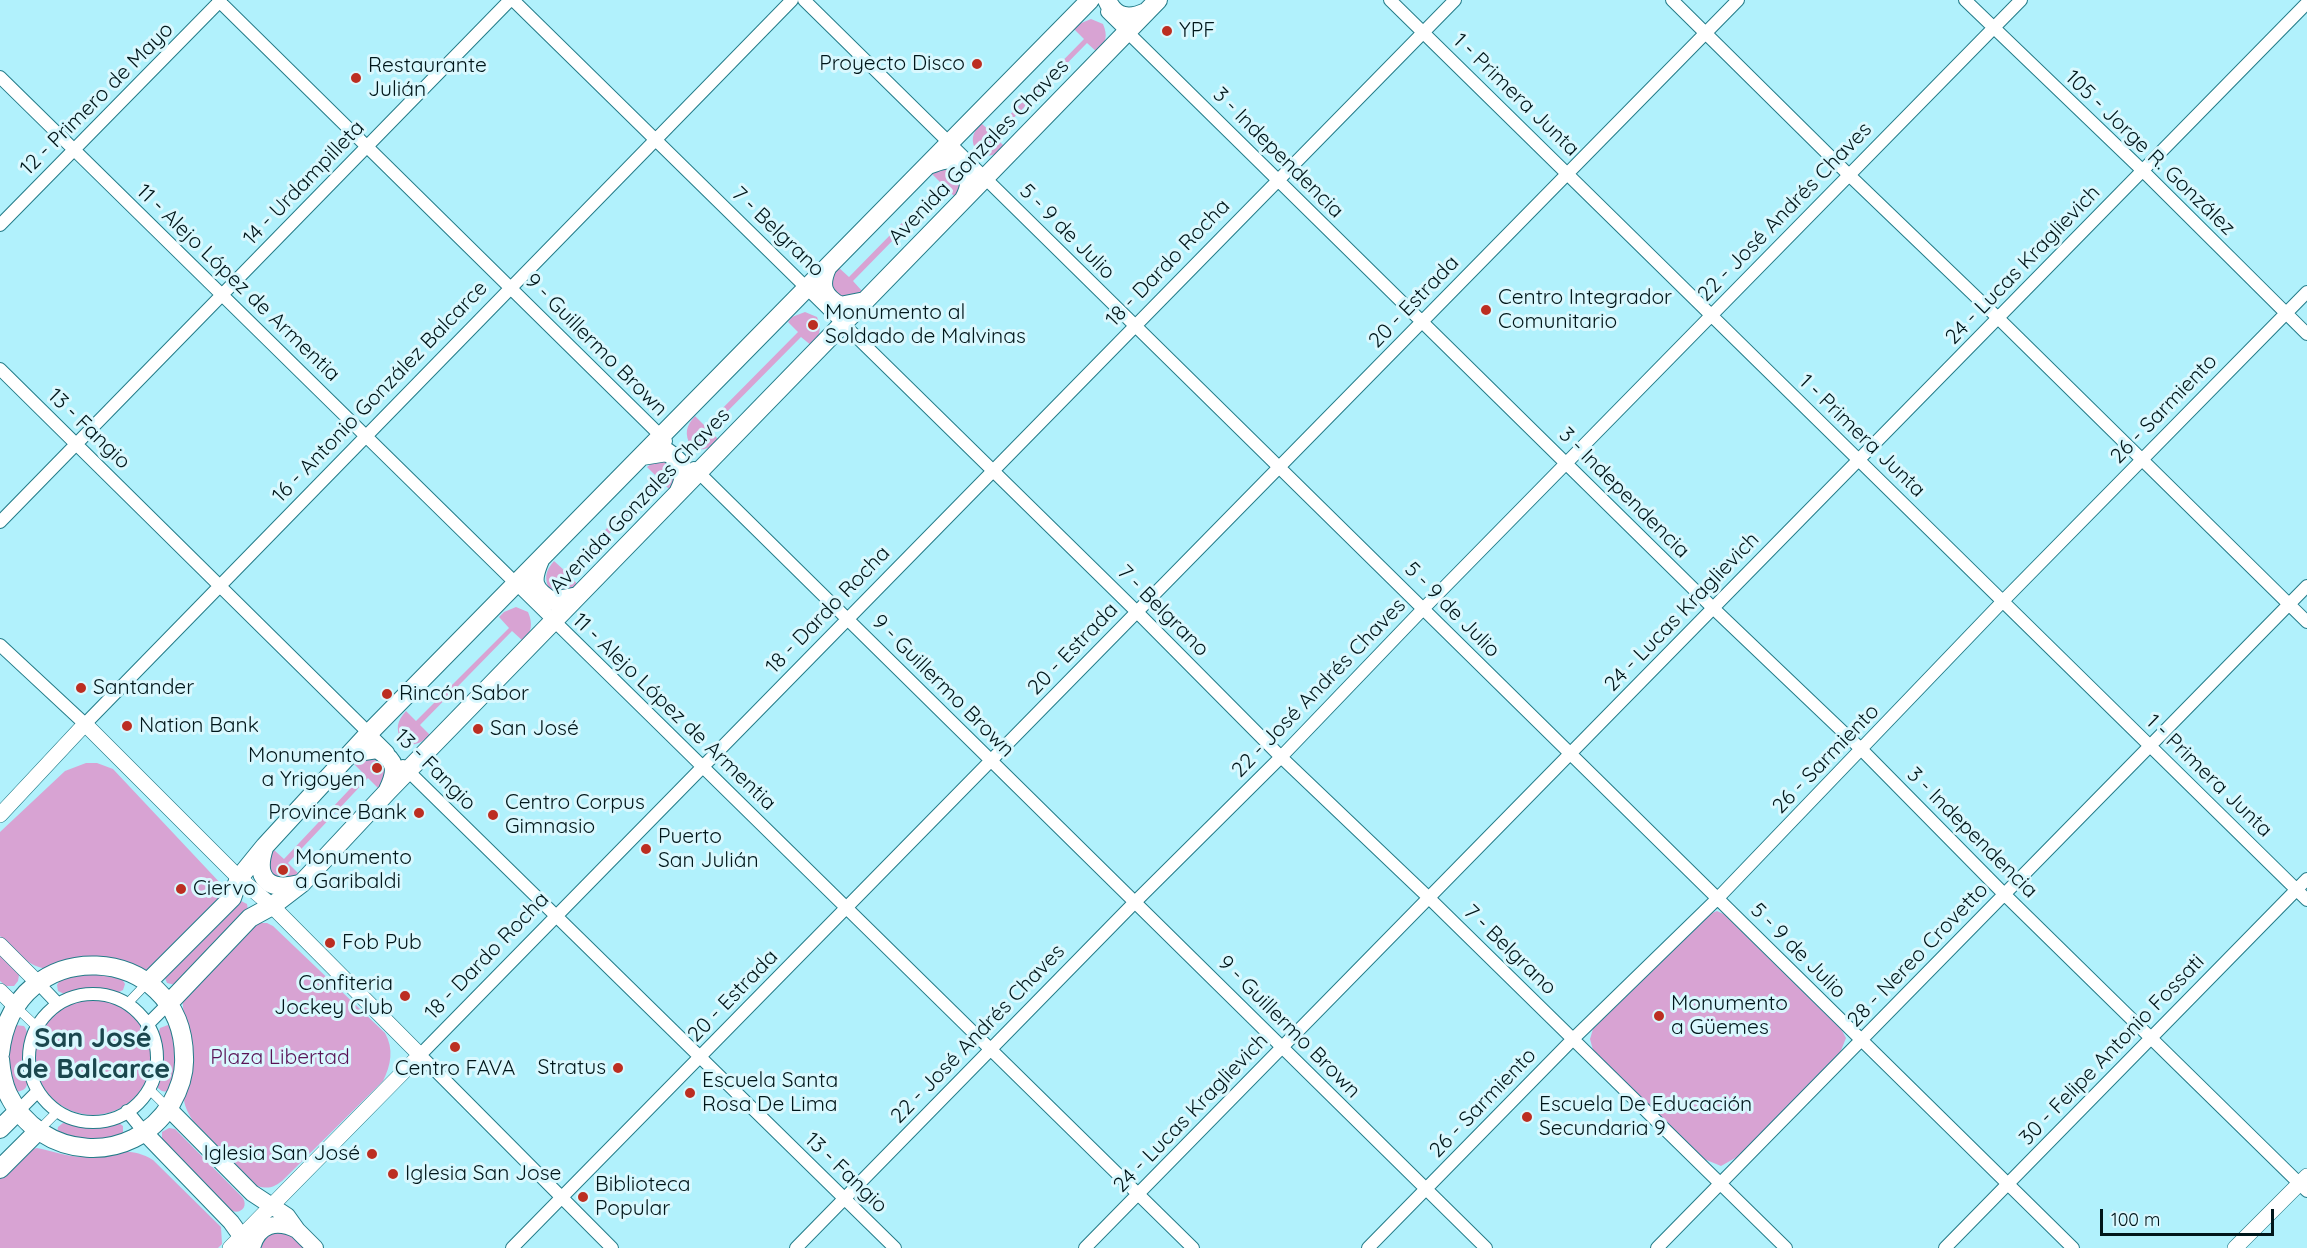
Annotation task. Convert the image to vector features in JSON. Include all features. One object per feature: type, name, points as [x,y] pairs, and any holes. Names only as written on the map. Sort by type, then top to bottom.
[{"type":"main road","name":"Avenida Gonzales Chaves","points":[[147,983],[232,898],[239,878],[265,846],[370,732],[1092,0]]},
{"type":"main road","points":[[1107,0],[1115,12],[1124,18],[1136,17],[1153,6]]},
{"type":"main road","name":"Avenida Gonzales Chaves","points":[[168,1004],[250,918],[272,906],[302,883],[388,791],[1153,6]]},
{"type":"main road","points":[[927,166],[953,160],[963,166],[970,176],[970,188],[963,200]]},
{"type":"main road","points":[[828,267],[822,279],[822,291],[831,301],[840,306],[865,301]]},
{"type":"main road","points":[[642,456],[667,452],[677,458],[685,468],[684,480],[679,493]]},
{"type":"main road","points":[[541,559],[534,574],[534,586],[542,595],[552,602],[578,596]]},
{"type":"main road","points":[[351,753],[377,749],[386,755],[394,765],[394,777],[388,791]]},
{"type":"main road","points":[[265,846],[260,860],[260,871],[267,882],[278,887],[302,883]]},
{"type":"main road","points":[[0,1054],[2,1038],[15,1006],[38,982],[63,969],[82,965],[102,965],[121,969],[147,983],[168,1004],[183,1039],[184,1058],[182,1078],[175,1096],[168,1108],[146,1133],[118,1145],[100,1148],[83,1148],[62,1143],[38,1131],[18,1111],[8,1094],[2,1076],[0,1059]]},
{"type":"main road","points":[[168,1108],[252,1193],[287,1216],[315,1248]]},
{"type":"main road","points":[[0,1129],[18,1111]]},
{"type":"main road","points":[[0,1169],[38,1131]]},
{"type":"main road","points":[[146,1133],[231,1222],[242,1245],[272,1224],[286,1224],[297,1230]]},
{"type":"street","name":"7 - Belgrano","points":[[512,0],[1137,612],[1281,757],[1429,898],[1786,1248]]},
{"type":"street","name":"14 - Urdampilleta","points":[[0,522],[366,146],[512,0]]},
{"type":"street","name":"16 - Antonio González Balcarce","points":[[0,815],[220,585],[792,0]]},
{"type":"street","name":"5 - 9 de Julio","points":[[804,0],[2073,1248]]},
{"type":"street","name":"3 - Independencia","points":[[1092,0],[1713,608],[1862,750],[2151,1039],[2305,1183]]},
{"type":"street","name":"1 - Primera Junta","points":[[1390,0],[2307,900]]},
{"type":"street","name":"18 - Dardo Rocha","points":[[242,1245],[273,1205],[1455,0]]},
{"type":"street","points":[[1672,0],[2307,622]]},
{"type":"street","name":"20 - Estrada","points":[[512,1248],[1738,0]]},
{"type":"street","name":"105 - Jorge R. González","points":[[1965,0],[2307,334]]},
{"type":"street","name":"22 - José Andrés Chaves","points":[[796,1248],[1281,757],[1423,609],[2021,0]]},
{"type":"street","name":"9 - Guillermo Brown","points":[[220,1],[1486,1248]]},
{"type":"street","name":"12 - Primero de Mayo","points":[[0,225],[220,1]]},
{"type":"street","name":"24 - Lucas Kraglievich","points":[[1085,1248],[2307,3]]},
{"type":"street","name":"11 - Alejo López de Armentia","points":[[0,77],[1193,1248]]},
{"type":"street","name":"26 - Sarmiento","points":[[1368,1248],[1573,1039],[1718,899],[2003,601],[2307,292]]},
{"type":"street","name":"13 - Fangio","points":[[0,369],[895,1248]]},
{"type":"street","name":"28 - Nereo Crovetto","points":[[1657,1248],[2307,586]]},
{"type":"street","points":[[0,645],[85,724],[239,878],[272,906],[612,1248]]},
{"type":"street","name":"30 - Felipe Antonio Fossati","points":[[1945,1248],[2307,879]]},
{"type":"street","points":[[0,945],[58,1004]]},
{"type":"street","name":"Avenida Gonzales Chaves","points":[[127,1004],[147,983]]},
{"type":"street","points":[[0,991],[37,1027]]},
{"type":"street","points":[[94,994],[112,997],[127,1004],[140,1015],[147,1025],[156,1047],[156,1067],[143,1098],[127,1112],[100,1122],[82,1121],[64,1115],[48,1104],[38,1091],[30,1071],[29,1053],[37,1027],[58,1004],[78,996],[94,994]]},
{"type":"street","name":"Avenida Gonzales Chaves","points":[[147,1025],[168,1004]]},
{"type":"street","points":[[148,1089],[168,1108]]},
{"type":"street","points":[[18,1111],[38,1091]]},
{"type":"street","points":[[38,1131],[58,1111]]},
{"type":"street","points":[[127,1112],[146,1133]]},
{"type":"street","points":[[2235,1248],[2305,1183]]},
{"type":"green space","points":[[1091,19],[1103,24],[1106,36],[1098,53],[1087,43],[995,137],[1005,147],[992,155],[977,152],[973,144],[973,137],[981,123],[992,133],[1084,39],[1074,29]]},
{"type":"green space","points":[[955,165],[964,181],[955,197],[945,187],[853,281],[862,291],[857,296],[834,297],[830,278],[838,267],[849,277],[941,183],[931,173]]},
{"type":"green space","points":[[805,312],[817,317],[820,329],[812,346],[801,337],[709,430],[719,440],[716,443],[702,449],[691,446],[687,438],[687,430],[695,416],[705,426],[798,332],[788,322],[792,317]]},
{"type":"green space","points":[[658,458],[678,467],[671,491],[661,481],[569,575],[578,585],[561,594],[550,591],[546,575],[554,561],[565,571],[657,477],[647,467]]},
{"type":"green space","points":[[516,607],[528,612],[530,616],[531,628],[526,638],[523,641],[512,631],[420,725],[430,735],[417,744],[402,741],[398,733],[398,725],[406,711],[416,721],[509,628],[499,617]]},
{"type":"green space","points":[[378,756],[387,771],[378,788],[368,778],[288,863],[298,873],[293,878],[273,882],[266,860],[274,850],[284,859],[364,774],[354,764],[359,759]]},
{"type":"green space","points":[[86,763],[97,763],[113,769],[223,886],[223,895],[149,970],[46,969],[26,960],[0,936],[0,832],[65,771]]},
{"type":"green space","points":[[239,900],[247,904],[248,910],[175,985],[167,983],[165,978]]},
{"type":"green space","points":[[1717,911],[1728,916],[1839,1025],[1846,1038],[1840,1053],[1737,1157],[1721,1166],[1704,1159],[1593,1050],[1590,1039],[1593,1029],[1705,916]]},
{"type":"green space","name":"Plaza Libertad","points":[[258,923],[273,926],[385,1033],[390,1045],[390,1063],[383,1081],[282,1181],[267,1188],[257,1186],[193,1121],[184,1100],[191,1053],[183,1011],[183,997],[252,925]]},
{"type":"green space","points":[[0,955],[19,975],[14,986],[6,986],[0,981]]},
{"type":"green space","points":[[89,973],[122,979],[125,984],[123,990],[115,994],[90,990],[66,995],[58,991],[57,985],[60,980]]},
{"type":"green space","name":"Plaza Libertad","points":[[93,999],[115,1003],[134,1016],[147,1035],[151,1057],[147,1079],[134,1098],[115,1111],[93,1115],[71,1111],[52,1098],[39,1079],[35,1057],[39,1035],[52,1016],[71,1003]]},
{"type":"green space","points":[[15,1025],[24,1026],[27,1036],[24,1058],[27,1084],[24,1089],[16,1092],[6,1060]]},
{"type":"green space","name":"Plaza Libertad","points":[[168,1025],[179,1060],[170,1091],[164,1091],[157,1086],[161,1062],[159,1036],[160,1028]]},
{"type":"green space","points":[[116,1121],[123,1126],[123,1134],[93,1143],[57,1133],[58,1127],[63,1123],[92,1126]]},
{"type":"green space","points":[[169,1128],[175,1129],[243,1198],[245,1204],[243,1209],[238,1212],[232,1211],[162,1140],[162,1132]]},
{"type":"green space","points":[[37,1148],[84,1157],[119,1152],[144,1155],[153,1160],[221,1227],[222,1244],[218,1248],[0,1248],[0,1175],[28,1150]]},
{"type":"green space","points":[[274,1230],[288,1231],[305,1248],[258,1248],[265,1235]]},
{"type":"place","name":"YPF","points":[[1167,31]]},
{"type":"place","name":"Proyecto Disco","points":[[977,64]]},
{"type":"place","name":"Restaurante Julián","points":[[356,78]]},
{"type":"place","name":"Centro Integrador Comunitario","points":[[1486,310]]},
{"type":"place","name":"Monumento al Soldado de Malvinas","points":[[813,325]]},
{"type":"place","name":"Santander","points":[[81,688]]},
{"type":"place","name":"Rincón Sabor","points":[[387,694]]},
{"type":"place","name":"Nation Bank","points":[[127,726]]},
{"type":"place","name":"San José","points":[[478,729]]},
{"type":"place","name":"Monumento a Yrigoyen","points":[[377,768]]},
{"type":"place","name":"Province Bank","points":[[419,813]]},
{"type":"place","name":"Centro Corpus Gimnasio","points":[[493,815]]},
{"type":"place","name":"Puerto San Julián","points":[[646,849]]},
{"type":"place","name":"Monumento a Garibaldi","points":[[283,870]]},
{"type":"place","name":"Ciervo","points":[[181,889]]},
{"type":"place","name":"Fob Pub","points":[[330,943]]},
{"type":"place","name":"Confiteria Jockey Club","points":[[405,996]]},
{"type":"place","name":"Monumento a Güemes","points":[[1659,1016]]},
{"type":"place","name":"Centro FAVA","points":[[455,1047]]},
{"type":"place","name":"Stratus","points":[[618,1068]]},
{"type":"place","name":"Escuela Santa Rosa De Lima","points":[[690,1093]]},
{"type":"place","name":"Escuela De Educación Secundaria 9","points":[[1527,1117]]},
{"type":"place","name":"Iglesia San José","points":[[372,1154]]},
{"type":"place","name":"Iglesia San Jose","points":[[393,1174]]},
{"type":"place","name":"Biblioteca Popular","points":[[583,1197]]},
{"type":"district","name":"San José de Balcarce","points":[[93,1054]]}]
